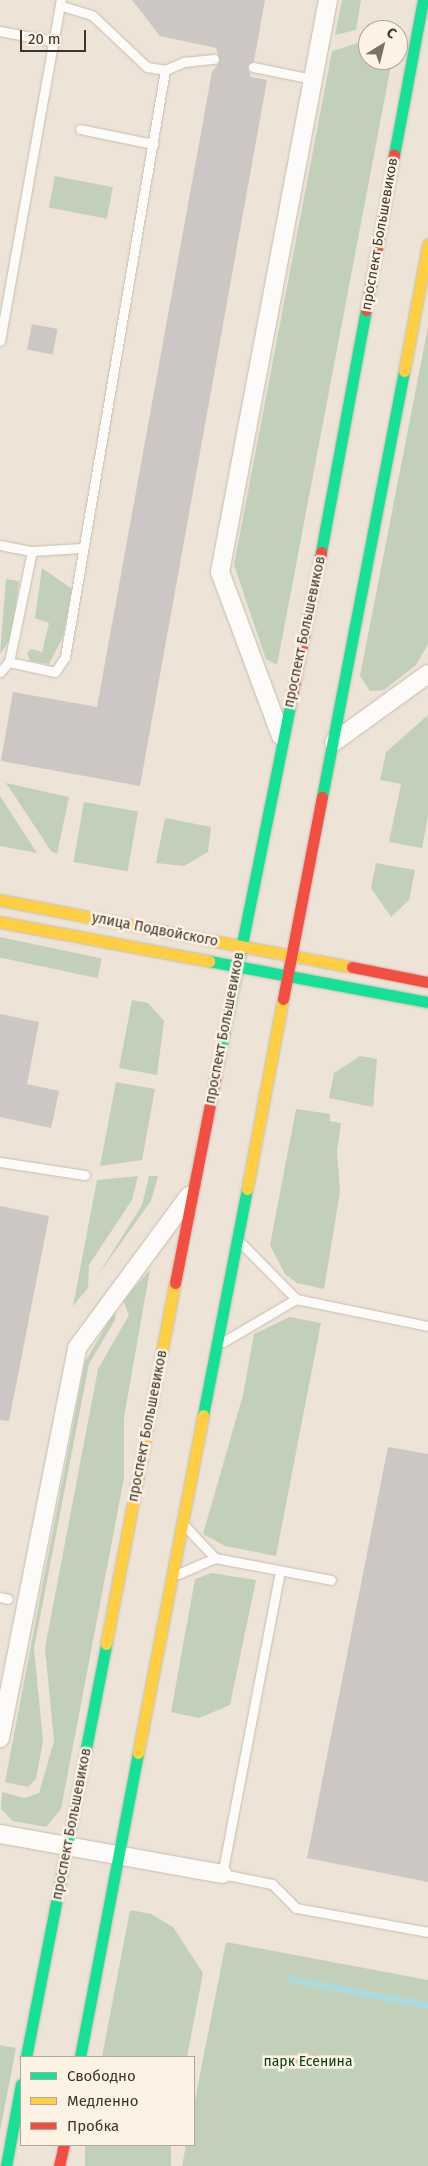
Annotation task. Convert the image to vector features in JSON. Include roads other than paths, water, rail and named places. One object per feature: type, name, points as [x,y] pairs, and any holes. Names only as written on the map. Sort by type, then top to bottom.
[{"type":"main road","name":"проспект Большевиков","points":[[26,2056],[281,736],[299,669],[423,0]]},
{"type":"main road","points":[[80,2056],[334,742],[428,244]]},
{"type":"main road","name":"улица Подвойского","points":[[0,900],[428,982]]},
{"type":"main road","name":"улица Подвойского","points":[[0,922],[428,1002]]},
{"type":"main road","points":[[6,2166],[20,2089]]},
{"type":"main road","points":[[60,2166],[64,2146]]},
{"type":"street","points":[[281,736],[220,572],[328,0]]},
{"type":"street","points":[[334,742],[428,674]]},
{"type":"street","points":[[0,1738],[77,1348],[194,1189]]},
{"type":"street","points":[[0,1834],[222,1874]]},
{"type":"lane","points":[[0,341],[62,3],[92,15],[131,57],[147,67],[165,70],[184,62],[214,59]]},
{"type":"lane","points":[[0,31],[56,42]]},
{"type":"lane","points":[[253,67],[312,79]]},
{"type":"lane","points":[[9,662],[55,672],[66,657],[81,578],[81,548],[165,70]]},
{"type":"lane","points":[[80,129],[153,144]]},
{"type":"lane","points":[[0,545],[32,551],[81,548]]},
{"type":"lane","points":[[0,672],[9,662],[32,551]]},
{"type":"lane","points":[[0,1162],[85,1175]]},
{"type":"lane","points":[[238,1240],[296,1299],[428,1326]]},
{"type":"lane","points":[[218,1345],[296,1299]]},
{"type":"lane","points":[[183,1524],[215,1558]]},
{"type":"lane","points":[[173,1576],[215,1558],[331,1580]]},
{"type":"lane","points":[[280,1570],[222,1874],[272,1884],[296,1908],[428,1932]]},
{"type":"waterway","points":[[290,1979],[428,2005]]},
{"type":"park label","name":"парк Есенина","points":[[308,2062]]}]
